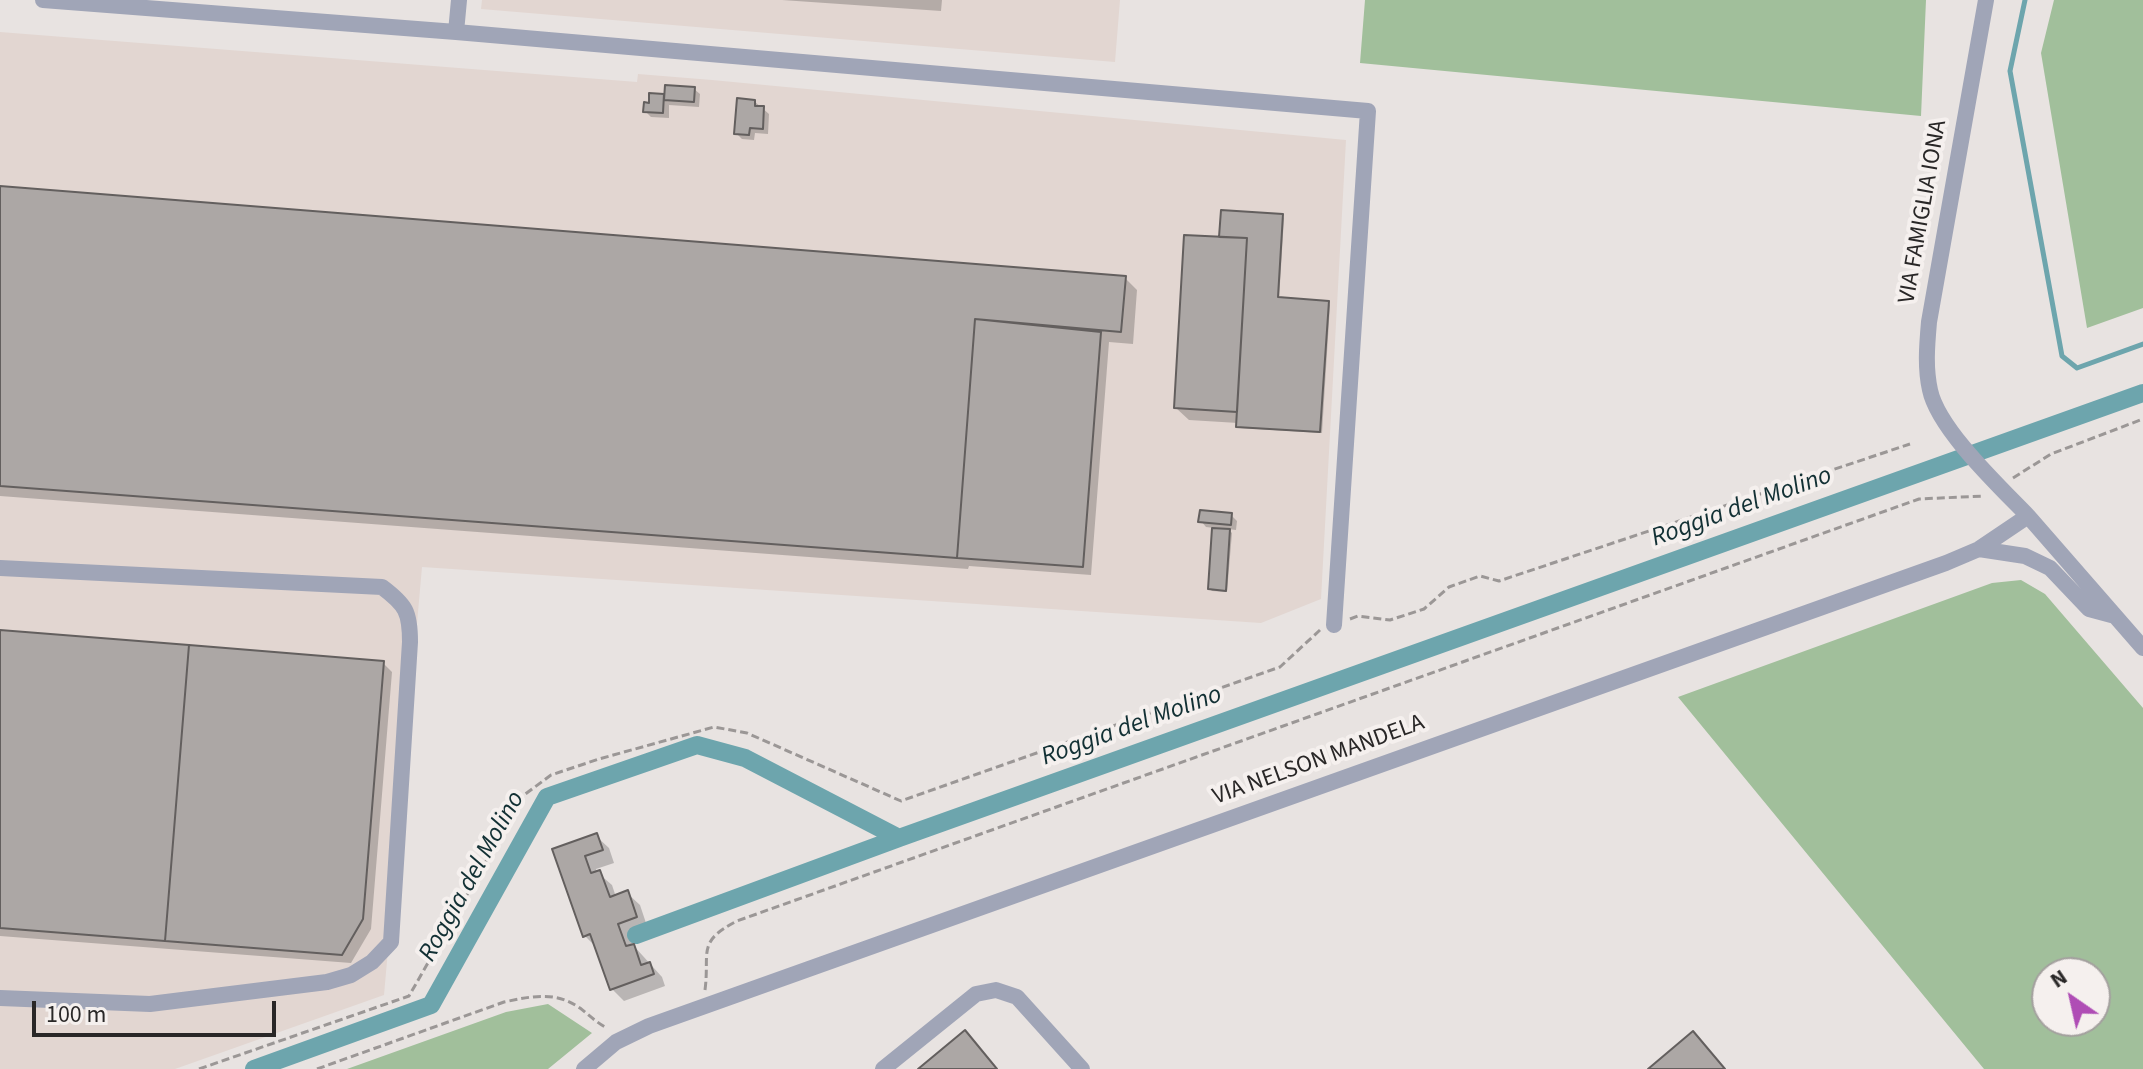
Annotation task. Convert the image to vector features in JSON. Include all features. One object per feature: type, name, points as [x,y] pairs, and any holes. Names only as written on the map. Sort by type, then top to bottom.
[{"type":"street","points":[[43,0],[456,32],[1368,111],[1334,625]]},
{"type":"street","points":[[456,32],[459,0]]},
{"type":"street","name":"VIA FAMIGLIA IONA","points":[[1986,0],[1929,322],[1926,364],[1930,393],[1950,429],[2000,486]]},
{"type":"street","points":[[2000,486],[2143,648]]},
{"type":"street","name":"VIA NELSON MANDELA","points":[[584,1069],[630,1034],[705,1005],[1979,549],[2028,516]]},
{"type":"street","points":[[1979,549],[2025,556],[2050,568],[2089,609],[2115,616]]},
{"type":"street","points":[[0,568],[382,587],[398,599],[410,617],[410,642],[391,942],[372,962],[351,975],[327,982],[174,1002],[150,1004],[0,998]]},
{"type":"street","points":[[883,1069],[976,994],[996,990],[1017,997],[1082,1069]]},
{"type":"path","points":[[705,1005],[705,957],[709,941],[720,930],[737,921],[1919,499],[1984,496],[2039,460],[2143,419]]},
{"type":"path","points":[[199,1069],[409,996],[524,795],[551,775],[714,727],[747,733],[901,801],[1280,667],[1321,629],[1358,616],[1390,620],[1401,617],[1424,609],[1449,587],[1480,576],[1499,581],[1910,444]]},
{"type":"path","points":[[317,1069],[504,1002],[534,996],[552,995],[568,1000],[602,1026],[630,1034]]},
{"type":"shaded area","points":[[482,0],[1120,0],[1115,62],[481,9]]},
{"type":"shaded area","points":[[0,32],[637,82],[638,74],[1346,140],[1321,599],[1261,623],[422,567],[384,995],[175,1069],[0,1069]]},
{"type":"green space","points":[[1365,0],[1926,0],[1921,116],[1360,63]]},
{"type":"green space","points":[[2054,0],[2143,0],[2143,308],[2087,328],[2041,53]]},
{"type":"green space","points":[[2021,580],[2045,594],[2143,708],[2143,1069],[1984,1069],[1678,697],[1992,583]]},
{"type":"green space","points":[[548,1004],[592,1033],[548,1069],[347,1069],[506,1012]]},
{"type":"building","points":[[665,85],[695,87],[694,102],[664,100]]},
{"type":"building","points":[[649,93],[664,94],[663,113],[643,112],[644,102],[649,103]]},
{"type":"building","points":[[737,98],[755,100],[755,106],[764,106],[763,129],[750,128],[749,135],[734,134]]},
{"type":"building","points":[[0,186],[1126,276],[1121,332],[975,319],[957,558],[0,486]]},
{"type":"building","points":[[1221,210],[1283,214],[1278,297],[1329,301],[1320,432],[1236,427],[1247,238],[1219,237]]},
{"type":"building","points":[[1184,235],[1247,238],[1237,412],[1174,408]]},
{"type":"building","points":[[975,319],[1101,332],[1083,567],[957,558]]},
{"type":"building","points":[[1200,510],[1232,513],[1231,525],[1198,522]]},
{"type":"building","points":[[1212,528],[1230,529],[1226,591],[1208,589]]},
{"type":"building","points":[[0,630],[189,645],[165,941],[0,928]]},
{"type":"building","points":[[189,645],[384,661],[363,919],[342,955],[165,941]]},
{"type":"building","points":[[597,833],[603,850],[585,856],[591,873],[600,870],[610,897],[628,890],[637,917],[618,924],[626,946],[634,944],[641,965],[650,962],[654,974],[610,990],[590,934],[583,937],[552,849]]},
{"type":"building","points":[[965,1030],[997,1069],[918,1069]]},
{"type":"building","points":[[1693,1031],[1725,1069],[1648,1069]]},
{"type":"waterway","points":[[2025,0],[2010,71],[2062,356],[2077,368],[2143,344]]},
{"type":"waterway","name":"Roggia del Molino","points":[[254,1069],[431,1005],[547,797],[697,745],[745,758],[899,838],[2143,393]]},
{"type":"waterway","points":[[636,935],[899,838]]}]
